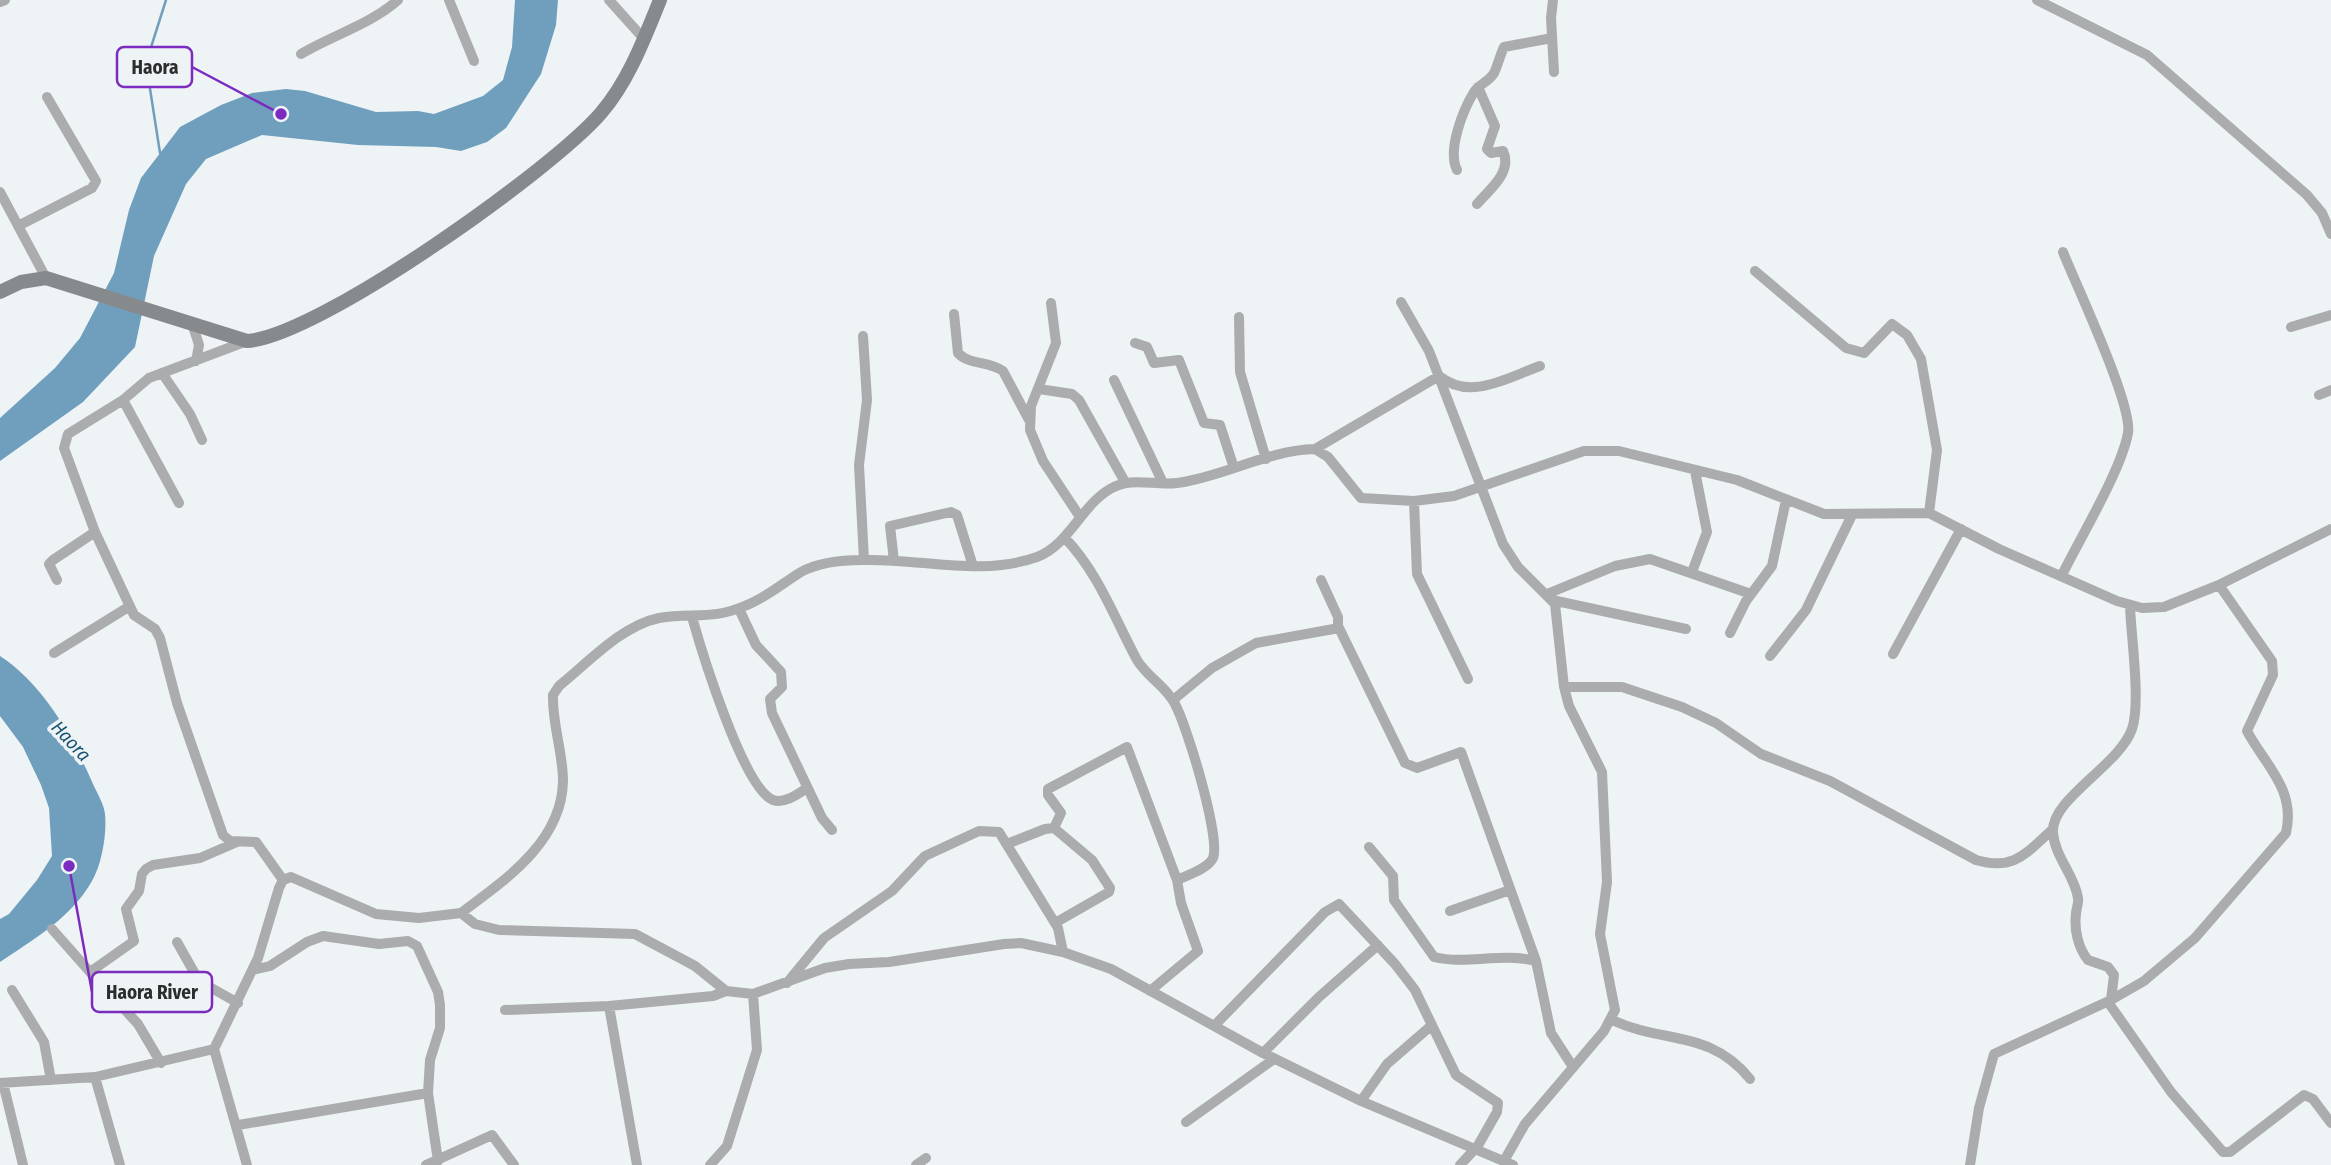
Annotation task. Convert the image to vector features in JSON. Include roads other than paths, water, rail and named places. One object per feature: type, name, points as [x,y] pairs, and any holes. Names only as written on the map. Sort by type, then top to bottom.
[{"type":"street","points":[[0,2],[5,0]]},
{"type":"street","points":[[301,54],[329,37],[373,19],[398,0]]},
{"type":"street","points":[[449,0],[474,61]]},
{"type":"street","points":[[608,0],[644,39]]},
{"type":"street","points":[[237,842],[223,835],[177,703],[160,638],[155,629],[138,620],[95,532],[70,469],[64,443],[68,434],[123,400],[143,382],[247,341],[274,337],[348,299],[471,219],[557,156],[604,109],[620,88],[660,0]]},
{"type":"street","points":[[1553,0],[1554,72]]},
{"type":"street","points":[[2037,0],[2130,46],[2165,69],[2307,195],[2322,213],[2331,234]]},
{"type":"street","points":[[1457,170],[1453,161],[1457,148],[1455,130],[1478,88],[1494,73],[1504,47],[1552,38]]},
{"type":"street","points":[[1477,204],[1502,175],[1506,162],[1503,151],[1491,153],[1487,149],[1495,126],[1478,88]]},
{"type":"street","points":[[18,226],[92,188],[96,181],[47,97]]},
{"type":"street","points":[[0,192],[46,278]]},
{"type":"street","points":[[2062,575],[2123,451],[2129,425],[2121,395],[2063,252]]},
{"type":"street","points":[[1755,271],[1846,348],[1864,353],[1892,324],[1907,335],[1921,359],[1937,450],[1929,513]]},
{"type":"street","points":[[0,292],[21,282],[46,278],[247,341]]},
{"type":"street","points":[[505,1010],[609,1006],[713,996],[726,991],[753,994],[837,966],[889,962],[988,945],[1021,943],[1063,952],[1111,970],[1274,1059],[1362,1101],[1508,1163],[1525,1124],[1612,1020],[1615,1010],[1600,934],[1607,882],[1602,772],[1569,706],[1564,687],[1557,610],[1549,597],[1510,557],[1480,488],[1439,376],[1401,302]]},
{"type":"street","points":[[1029,421],[1031,405],[1056,343],[1051,303]]},
{"type":"street","points":[[954,314],[961,357],[1003,371],[1029,421],[1033,442],[1039,454],[1080,517]]},
{"type":"street","points":[[2291,327],[2331,315]]},
{"type":"street","points":[[1238,317],[1240,372],[1266,459]]},
{"type":"street","points":[[188,322],[199,345],[196,361]]},
{"type":"street","points":[[863,336],[867,400],[859,475],[864,560]]},
{"type":"street","points":[[1135,343],[1147,346],[1155,363],[1179,360],[1204,423],[1220,425],[1234,468]]},
{"type":"street","points":[[1439,376],[1453,386],[1469,389],[1540,366]]},
{"type":"street","points":[[162,373],[190,414],[202,440]]},
{"type":"street","points":[[283,880],[291,877],[307,882],[376,914],[419,918],[461,914],[526,862],[558,810],[563,780],[553,695],[559,686],[625,633],[657,619],[713,617],[739,609],[768,595],[803,571],[826,564],[864,560],[1003,565],[1039,556],[1063,537],[1108,490],[1125,482],[1163,483],[1192,480],[1266,459],[1315,449],[1439,376]]},
{"type":"street","points":[[1114,380],[1163,483]]},
{"type":"street","points":[[1039,389],[1072,394],[1079,400],[1125,482]]},
{"type":"street","points":[[2319,395],[2331,390]]},
{"type":"street","points":[[123,400],[179,503]]},
{"type":"street","points":[[1315,449],[1328,457],[1361,498],[1414,501],[1454,496],[1559,458],[1596,449],[1619,451],[1737,480],[1817,512],[1852,515],[1929,513],[1999,549],[2130,606],[2164,607],[2218,585],[2331,529]]},
{"type":"street","points":[[1692,572],[1707,532],[1695,471]]},
{"type":"street","points":[[1730,633],[1751,594],[1772,566],[1786,500]]},
{"type":"street","points":[[1414,501],[1417,574],[1468,679]]},
{"type":"street","points":[[894,561],[890,526],[951,512],[957,515],[973,566]]},
{"type":"street","points":[[1770,656],[1806,610],[1852,515]]},
{"type":"street","points":[[1894,654],[1961,529]]},
{"type":"street","points":[[57,580],[50,564],[53,560],[95,532]]},
{"type":"street","points":[[1063,537],[1102,589],[1141,665],[1173,700],[1197,767],[1214,850],[1209,864],[1177,880]]},
{"type":"street","points":[[1549,597],[1634,562],[1650,559],[1751,594]]},
{"type":"street","points":[[1321,580],[1338,617],[1338,627],[1405,763],[1417,768],[1461,752],[1536,961],[1551,1033],[1573,1067]]},
{"type":"street","points":[[1970,1165],[1979,1108],[1994,1054],[2109,1001],[2144,981],[2178,954],[2286,833],[2287,811],[2279,777],[2247,731],[2273,675],[2272,661],[2218,585]]},
{"type":"street","points":[[1549,597],[1686,629]]},
{"type":"street","points":[[54,653],[130,606]]},
{"type":"street","points":[[1564,687],[1622,687],[1682,707],[1716,723],[1761,754],[1830,781],[1985,862],[2008,864],[2052,830],[2059,813],[2072,796],[2113,760],[2133,727],[2130,606]]},
{"type":"street","points":[[739,609],[756,645],[781,672],[782,687],[770,699],[772,713],[807,788],[832,830]]},
{"type":"street","points":[[692,617],[715,692],[737,747],[760,787],[772,800],[782,801],[807,788]]},
{"type":"street","points":[[1173,700],[1212,668],[1256,643],[1338,627]]},
{"type":"street","points":[[1054,828],[1061,813],[1048,796],[1048,789],[1127,747],[1177,880],[1181,903],[1198,951],[1150,991]]},
{"type":"street","points":[[1007,845],[1045,829],[1054,828],[1092,860],[1110,888],[1103,898],[1055,923]]},
{"type":"street","points":[[2052,830],[2078,898],[2076,924],[2079,944],[2088,960],[2108,967],[2114,975],[2109,1001],[2171,1092],[2223,1152],[2231,1152],[2304,1096],[2313,1098],[2331,1123]]},
{"type":"street","points":[[786,983],[824,938],[892,891],[936,849],[979,831],[999,832],[1055,923],[1061,936],[1063,952]]},
{"type":"street","points":[[90,972],[134,941],[126,909],[139,891],[142,874],[153,865],[200,858],[248,839],[256,842],[283,880]]},
{"type":"street","points":[[1369,847],[1393,876],[1394,900],[1434,957],[1448,961],[1518,956],[1536,961]]},
{"type":"street","points":[[247,1165],[238,1125],[214,1049],[253,970],[283,880]]},
{"type":"street","points":[[1450,911],[1510,890]]},
{"type":"street","points":[[1214,1026],[1336,903],[1347,910],[1378,944],[1415,990],[1456,1075],[1498,1103],[1497,1112],[1476,1149],[1460,1165]]},
{"type":"street","points":[[461,914],[475,924],[499,930],[635,934],[695,966],[726,991]]},
{"type":"street","points":[[52,929],[138,1024],[161,1063]]},
{"type":"street","points":[[253,970],[270,966],[307,942],[323,936],[369,943],[408,941],[417,946],[438,992],[440,1005],[440,1028],[430,1060],[428,1093],[438,1161]]},
{"type":"street","points":[[177,942],[199,981],[238,1003]]},
{"type":"street","points":[[1263,1053],[1378,944]]},
{"type":"street","points":[[12,990],[44,1042],[51,1080]]},
{"type":"street","points":[[710,1165],[727,1146],[757,1050],[753,994]]},
{"type":"street","points":[[609,1006],[637,1165]]},
{"type":"street","points":[[1612,1020],[1629,1028],[1701,1042],[1723,1053],[1750,1079]]},
{"type":"street","points":[[1362,1101],[1392,1058],[1433,1025]]},
{"type":"street","points":[[23,1165],[2,1083],[95,1077],[214,1049]]},
{"type":"street","points":[[1186,1122],[1274,1059]]},
{"type":"street","points":[[95,1077],[120,1165]]},
{"type":"street","points":[[238,1125],[428,1093]]},
{"type":"street","points":[[426,1165],[492,1135],[514,1165]]},
{"type":"street","points":[[916,1165],[926,1158]]},
{"type":"water","points":[[515,0],[558,0],[556,25],[541,74],[506,128],[487,142],[461,151],[436,147],[358,145],[262,135],[206,159],[186,184],[154,256],[135,347],[83,402],[0,461],[0,418],[55,368],[80,338],[114,273],[129,210],[141,178],[180,127],[221,105],[252,93],[286,89],[305,91],[376,112],[418,111],[434,114],[483,96],[503,80],[512,47]]},
{"type":"water","points":[[0,656],[30,681],[66,730],[100,799],[105,822],[99,866],[74,906],[51,927],[0,962],[0,919],[9,914],[37,880],[52,856],[49,808],[41,785],[23,747],[0,716]]},
{"type":"waterway","points":[[160,153],[146,63],[166,0]]},
{"type":"place","name":"Haora","points":[[281,114]]},
{"type":"place","name":"Haora River","points":[[69,866]]}]
